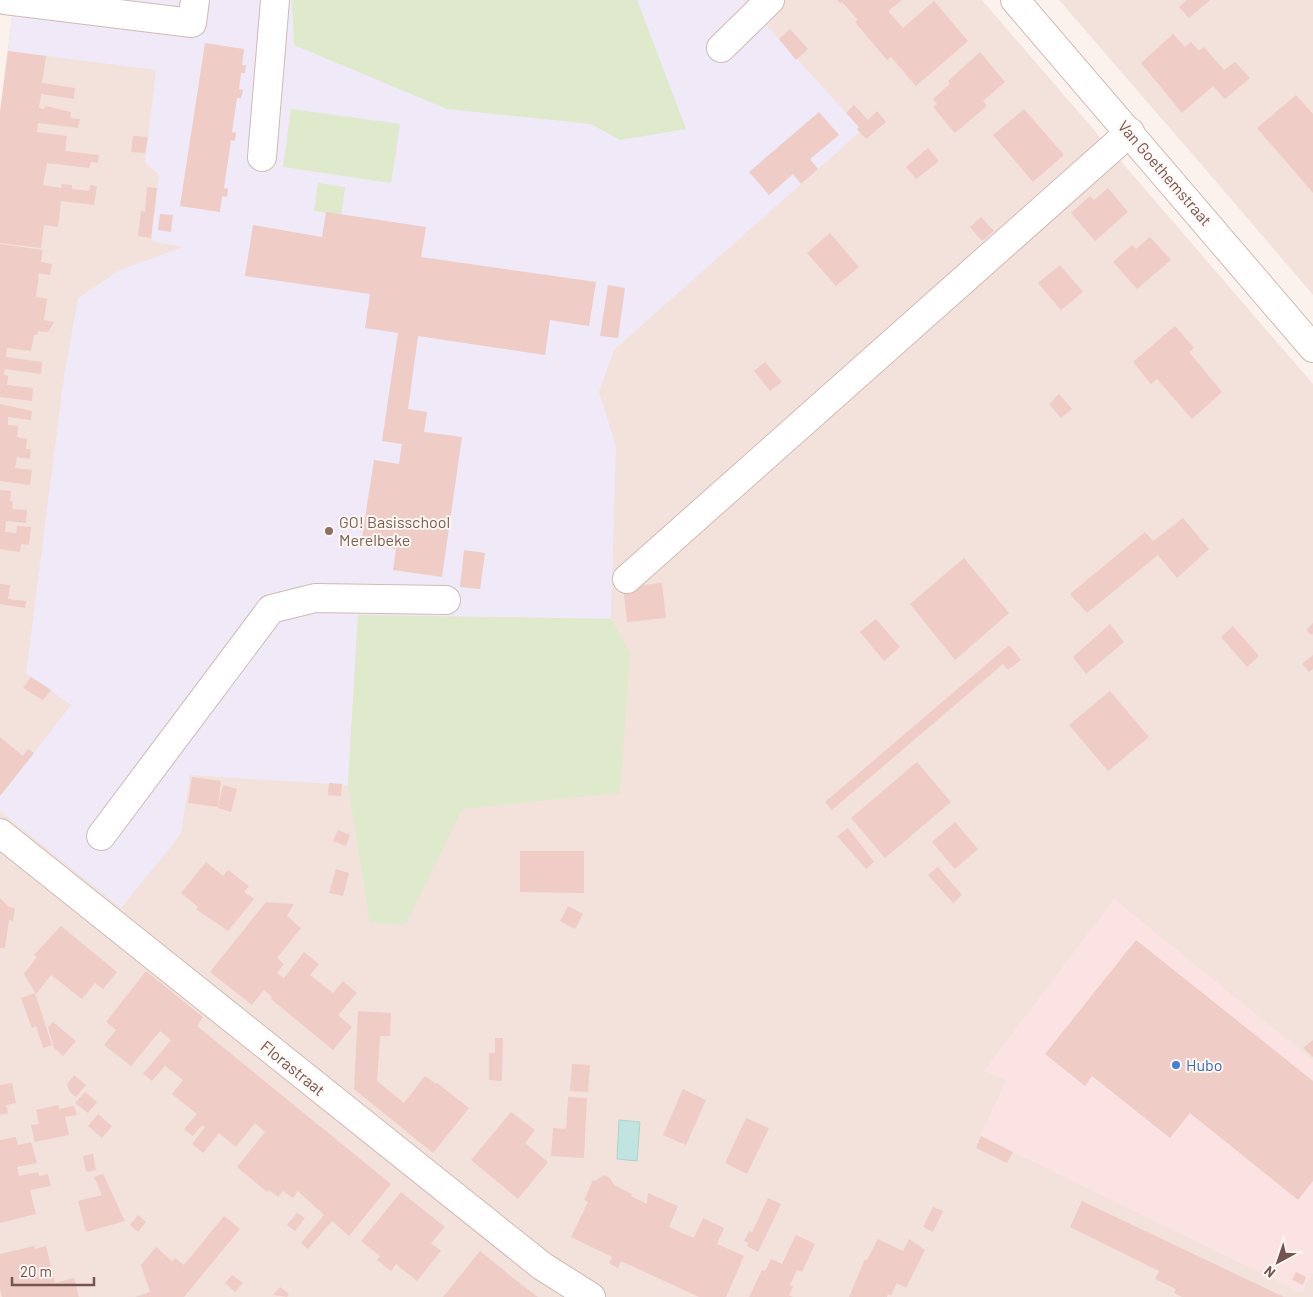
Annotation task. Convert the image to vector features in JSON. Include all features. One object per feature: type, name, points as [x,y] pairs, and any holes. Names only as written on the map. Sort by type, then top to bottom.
[{"type":"street","points":[[5,0],[192,23],[195,0]]},
{"type":"street","points":[[262,157],[275,0]]},
{"type":"street","points":[[721,48],[770,0]]},
{"type":"street","name":"Van Goethemstraat","points":[[1016,0],[1313,348]]},
{"type":"street","points":[[627,579],[1130,132]]},
{"type":"street","points":[[101,836],[271,609],[315,598],[446,600]]},
{"type":"street","name":"Florastraat","points":[[0,832],[542,1266],[591,1297]]},
{"type":"shaded area","points":[[14,0],[982,0],[1313,384],[1313,1297],[0,1297],[0,112]]},
{"type":"shaded area","name":"GO! Basisschool Merelbeke","points":[[14,0],[743,0],[862,130],[614,350],[599,392],[616,447],[611,619],[358,615],[348,785],[190,775],[181,834],[121,908],[0,811],[0,796],[71,705],[26,673],[64,376],[78,298],[120,270],[183,247],[151,241],[159,175],[145,162],[156,70],[8,51]]},
{"type":"shaded area","points":[[1059,0],[1313,0],[1313,295],[1200,163]]},
{"type":"shaded area","points":[[1114,899],[1313,1060],[1313,1274],[1311,1273],[1302,1293],[980,1136],[1006,1081],[984,1071]]},
{"type":"green space","points":[[292,0],[637,0],[686,129],[620,140],[591,124],[447,109],[294,45]]},
{"type":"green space","points":[[291,109],[400,124],[391,183],[283,167]]},
{"type":"green space","points":[[318,183],[345,187],[341,215],[314,211]]},
{"type":"green space","points":[[358,615],[611,619],[630,654],[620,793],[462,809],[405,925],[370,923],[348,785]]},
{"type":"water","points":[[619,1120],[640,1122],[637,1161],[617,1159]]},
{"type":"building","points":[[837,0],[902,0],[888,11],[903,28],[934,1],[968,41],[916,86],[891,57],[887,60],[855,22],[858,20],[842,2],[840,3]]},
{"type":"building","points":[[1187,0],[1210,0],[1189,18],[1179,7]]},
{"type":"building","points":[[790,29],[808,49],[796,60],[779,39]]},
{"type":"building","points":[[1173,34],[1185,47],[1191,42],[1199,51],[1204,47],[1224,70],[1235,62],[1250,78],[1225,99],[1213,86],[1182,113],[1141,63]]},
{"type":"building","points":[[205,43],[244,49],[242,65],[246,65],[245,73],[241,73],[239,89],[243,90],[241,98],[237,98],[232,132],[236,133],[235,141],[231,140],[224,188],[228,189],[227,197],[222,196],[220,212],[180,206]]},
{"type":"building","points":[[8,51],[46,56],[42,83],[75,88],[74,99],[41,94],[39,108],[44,109],[46,106],[71,112],[70,118],[80,119],[78,128],[38,123],[37,132],[67,136],[65,151],[99,155],[98,163],[91,162],[89,168],[47,163],[43,185],[61,188],[62,184],[72,185],[72,189],[89,191],[90,185],[97,186],[94,205],[61,201],[58,227],[44,225],[41,248],[0,243],[0,112]]},
{"type":"building","points":[[980,52],[1005,82],[983,101],[987,106],[955,133],[933,107],[937,104],[933,99],[950,84],[948,81]]},
{"type":"building","points":[[1296,95],[1313,114],[1313,193],[1257,128]]},
{"type":"building","points":[[854,105],[868,120],[877,111],[886,122],[866,139],[857,129],[859,127],[846,113]]},
{"type":"building","points":[[1024,109],[1064,155],[1033,182],[993,135]]},
{"type":"building","points":[[819,112],[839,135],[810,159],[818,169],[801,184],[793,174],[769,195],[749,172]]},
{"type":"building","points":[[133,136],[148,137],[145,153],[131,152]]},
{"type":"building","points":[[928,148],[939,161],[916,179],[906,167]]},
{"type":"building","points":[[147,187],[157,188],[151,238],[138,236],[141,211],[145,212]]},
{"type":"building","points":[[1108,188],[1128,212],[1095,241],[1071,213],[1090,196],[1094,200]]},
{"type":"building","points":[[326,212],[426,227],[421,257],[596,282],[589,326],[550,320],[545,355],[418,336],[408,409],[427,412],[424,432],[462,437],[442,577],[393,570],[396,549],[361,544],[374,460],[399,464],[402,444],[382,441],[398,333],[365,328],[370,294],[245,276],[253,225],[322,237]]},
{"type":"building","points":[[160,214],[173,215],[171,232],[158,230]]},
{"type":"building","points":[[981,217],[994,231],[982,241],[970,227]]},
{"type":"building","points":[[830,233],[859,267],[836,286],[807,253]]},
{"type":"building","points":[[1150,237],[1171,260],[1137,289],[1113,262],[1132,245],[1136,249]]},
{"type":"building","points":[[0,244],[43,250],[41,262],[52,264],[50,275],[39,273],[36,297],[47,299],[44,320],[54,322],[48,332],[38,331],[37,335],[34,335],[31,351],[7,348],[6,357],[42,362],[41,374],[5,369],[4,375],[8,376],[7,385],[33,388],[32,401],[0,397]]},
{"type":"building","points":[[1060,265],[1083,292],[1061,310],[1038,283]]},
{"type":"building","points":[[608,285],[625,288],[618,338],[600,336]]},
{"type":"building","points":[[1175,326],[1194,348],[1189,352],[1222,392],[1192,419],[1157,379],[1151,384],[1133,362]]},
{"type":"building","points":[[765,362],[782,382],[770,391],[754,371]]},
{"type":"building","points":[[1059,394],[1072,409],[1061,418],[1049,404]]},
{"type":"building","points":[[0,404],[32,411],[31,420],[8,417],[8,425],[18,426],[17,437],[27,439],[26,449],[31,449],[30,459],[17,457],[15,468],[32,470],[30,485],[0,481]]},
{"type":"building","points":[[0,490],[11,491],[10,501],[13,502],[12,509],[27,510],[26,523],[6,521],[5,532],[16,533],[17,526],[31,527],[29,545],[21,544],[20,552],[0,549]]},
{"type":"building","points":[[1183,518],[1209,549],[1177,578],[1158,555],[1087,613],[1070,594],[1145,532],[1153,541]]},
{"type":"building","points":[[464,550],[485,553],[480,589],[460,587]]},
{"type":"building","points":[[964,558],[1009,613],[955,660],[910,604]]},
{"type":"building","points":[[662,583],[666,618],[627,622],[623,587]]},
{"type":"building","points":[[0,584],[10,585],[8,599],[26,601],[25,608],[0,604]]},
{"type":"building","points":[[876,619],[900,647],[884,661],[860,632]]},
{"type":"building","points":[[1313,623],[1313,634],[1311,635],[1306,630]]},
{"type":"building","points":[[1110,624],[1124,642],[1086,674],[1073,657]]},
{"type":"building","points":[[1233,626],[1259,656],[1247,667],[1221,637]]},
{"type":"building","points":[[1009,645],[1021,660],[1008,670],[1003,664],[832,810],[825,802]]},
{"type":"building","points":[[1313,655],[1313,669],[1309,672],[1302,664]]},
{"type":"building","points":[[31,677],[51,690],[43,700],[23,688]]},
{"type":"building","points":[[1110,691],[1149,737],[1108,771],[1069,725]]},
{"type":"building","points":[[0,737],[23,756],[28,749],[34,753],[0,796]]},
{"type":"building","points":[[917,762],[951,802],[885,858],[851,818]]},
{"type":"building","points":[[192,777],[221,781],[218,807],[188,803]]},
{"type":"building","points":[[329,783],[342,784],[341,796],[328,795]]},
{"type":"building","points":[[223,785],[237,789],[231,812],[218,808]]},
{"type":"building","points":[[955,822],[978,849],[955,869],[932,842]]},
{"type":"building","points":[[848,828],[874,862],[866,869],[837,836]]},
{"type":"building","points":[[338,830],[350,835],[346,846],[333,841]]},
{"type":"building","points":[[520,851],[584,851],[584,893],[520,892]]},
{"type":"building","points":[[206,862],[223,876],[228,870],[249,886],[244,892],[254,899],[228,931],[196,909],[198,907],[181,893]]},
{"type":"building","points":[[938,867],[962,895],[953,903],[928,875]]},
{"type":"building","points":[[336,869],[349,873],[343,896],[329,893]]},
{"type":"building","points":[[0,898],[9,907],[15,908],[13,921],[9,920],[5,948],[0,948]]},
{"type":"building","points":[[266,902],[294,904],[287,916],[301,928],[277,958],[284,964],[277,973],[284,978],[304,952],[319,964],[310,975],[333,993],[343,981],[357,993],[338,1015],[352,1027],[333,1050],[271,999],[272,997],[264,990],[252,1005],[210,972]]},
{"type":"building","points":[[568,906],[583,914],[575,929],[560,921]]},
{"type":"building","points":[[61,926],[117,972],[103,989],[95,983],[82,999],[51,975],[36,994],[24,974],[37,957],[34,955]]},
{"type":"building","name":"Hubo","points":[[1136,940],[1313,1081],[1313,1181],[1298,1200],[1190,1113],[1170,1138],[1092,1076],[1085,1086],[1045,1054]]},
{"type":"building","points":[[146,971],[203,1017],[197,1026],[391,1184],[349,1236],[332,1221],[308,1249],[301,1243],[324,1215],[298,1191],[293,1198],[283,1191],[278,1197],[269,1190],[267,1192],[237,1167],[265,1132],[255,1123],[236,1147],[219,1133],[203,1153],[192,1144],[205,1127],[202,1125],[193,1136],[184,1129],[197,1114],[172,1094],[183,1080],[165,1066],[152,1081],[143,1074],[171,1040],[160,1031],[131,1066],[104,1045],[116,1030],[106,1022]]},
{"type":"building","points":[[35,993],[52,1045],[43,1048],[36,1026],[32,1028],[21,998]]},
{"type":"building","points":[[358,1011],[391,1013],[390,1036],[380,1036],[377,1081],[404,1103],[425,1076],[469,1108],[433,1153],[354,1089]]},
{"type":"building","points":[[53,1022],[76,1041],[63,1056],[54,1048],[48,1027]]},
{"type":"building","points":[[495,1038],[503,1038],[502,1081],[489,1080],[489,1053],[495,1053]]},
{"type":"building","points":[[1313,1040],[1313,1057],[1303,1048]]},
{"type":"building","points":[[572,1064],[590,1065],[588,1092],[570,1091]]},
{"type":"building","points":[[74,1075],[86,1085],[76,1097],[69,1091],[67,1084]]},
{"type":"building","points":[[12,1083],[16,1103],[6,1105],[8,1113],[0,1115],[0,1085]]},
{"type":"building","points":[[683,1089],[706,1100],[686,1145],[663,1135]]},
{"type":"building","points":[[85,1092],[97,1102],[88,1113],[75,1103]]},
{"type":"building","points":[[568,1097],[587,1098],[584,1158],[551,1156],[553,1128],[566,1129]]},
{"type":"building","points":[[58,1105],[59,1109],[74,1106],[77,1115],[65,1117],[69,1135],[35,1142],[31,1125],[39,1124],[36,1110]]},
{"type":"building","points":[[511,1112],[535,1130],[525,1143],[548,1162],[518,1199],[471,1160]]},
{"type":"building","points":[[98,1114],[112,1126],[102,1138],[88,1126]]},
{"type":"building","points":[[746,1118],[769,1128],[747,1174],[725,1163]]},
{"type":"building","points":[[981,1136],[1013,1152],[1007,1163],[976,1148]]},
{"type":"building","points":[[16,1137],[18,1145],[31,1142],[37,1163],[17,1167],[19,1176],[38,1172],[39,1176],[48,1174],[51,1186],[30,1190],[36,1214],[0,1223],[0,1140]]},
{"type":"building","points":[[93,1154],[96,1170],[86,1172],[83,1156]]},
{"type":"building","points":[[103,1174],[125,1221],[86,1232],[78,1201],[102,1195],[94,1177]]},
{"type":"building","points":[[604,1175],[610,1178],[614,1185],[647,1204],[648,1193],[678,1206],[669,1227],[694,1238],[703,1218],[724,1228],[717,1244],[744,1256],[726,1297],[699,1297],[621,1261],[618,1268],[609,1263],[612,1257],[571,1237],[588,1202],[584,1200],[593,1180],[595,1181]]},
{"type":"building","points":[[401,1192],[445,1227],[431,1243],[441,1251],[417,1281],[396,1264],[391,1271],[377,1260],[380,1256],[361,1241]]},
{"type":"building","points":[[768,1198],[781,1204],[758,1252],[747,1246],[748,1243],[744,1241],[749,1231],[752,1232]]},
{"type":"building","points":[[1082,1201],[1284,1297],[1182,1297],[1174,1293],[1176,1289],[1155,1279],[1159,1271],[1070,1227]]},
{"type":"building","points":[[933,1207],[943,1211],[933,1232],[923,1227]]},
{"type":"building","points":[[297,1213],[305,1218],[295,1231],[287,1225]]},
{"type":"building","points":[[138,1215],[146,1222],[138,1232],[130,1225]]},
{"type":"building","points":[[224,1216],[240,1229],[184,1297],[135,1297],[150,1292],[141,1265],[156,1247],[172,1261],[175,1258],[184,1265]]},
{"type":"building","points":[[796,1235],[815,1244],[802,1272],[797,1270],[790,1285],[793,1287],[789,1295],[793,1297],[749,1297],[762,1270],[765,1271],[771,1259],[782,1264]]},
{"type":"building","points":[[878,1239],[903,1251],[909,1239],[925,1250],[906,1288],[897,1283],[891,1295],[888,1294],[887,1297],[849,1297],[865,1259],[867,1260]]},
{"type":"building","points":[[34,1246],[35,1249],[46,1246],[55,1283],[74,1278],[79,1297],[2,1297],[0,1288],[0,1254]]},
{"type":"building","points":[[480,1251],[522,1285],[538,1297],[443,1297]]},
{"type":"building","points":[[1296,1272],[1306,1277],[1303,1285],[1292,1280]]},
{"type":"building","points":[[232,1275],[243,1283],[235,1292],[225,1283]]},
{"type":"building","points":[[280,1287],[289,1294],[287,1297],[273,1295]]},
{"type":"place","name":"GO! Basisschool Merelbeke","points":[[329,531]]},
{"type":"place","name":"Hubo","points":[[1176,1065]]}]
